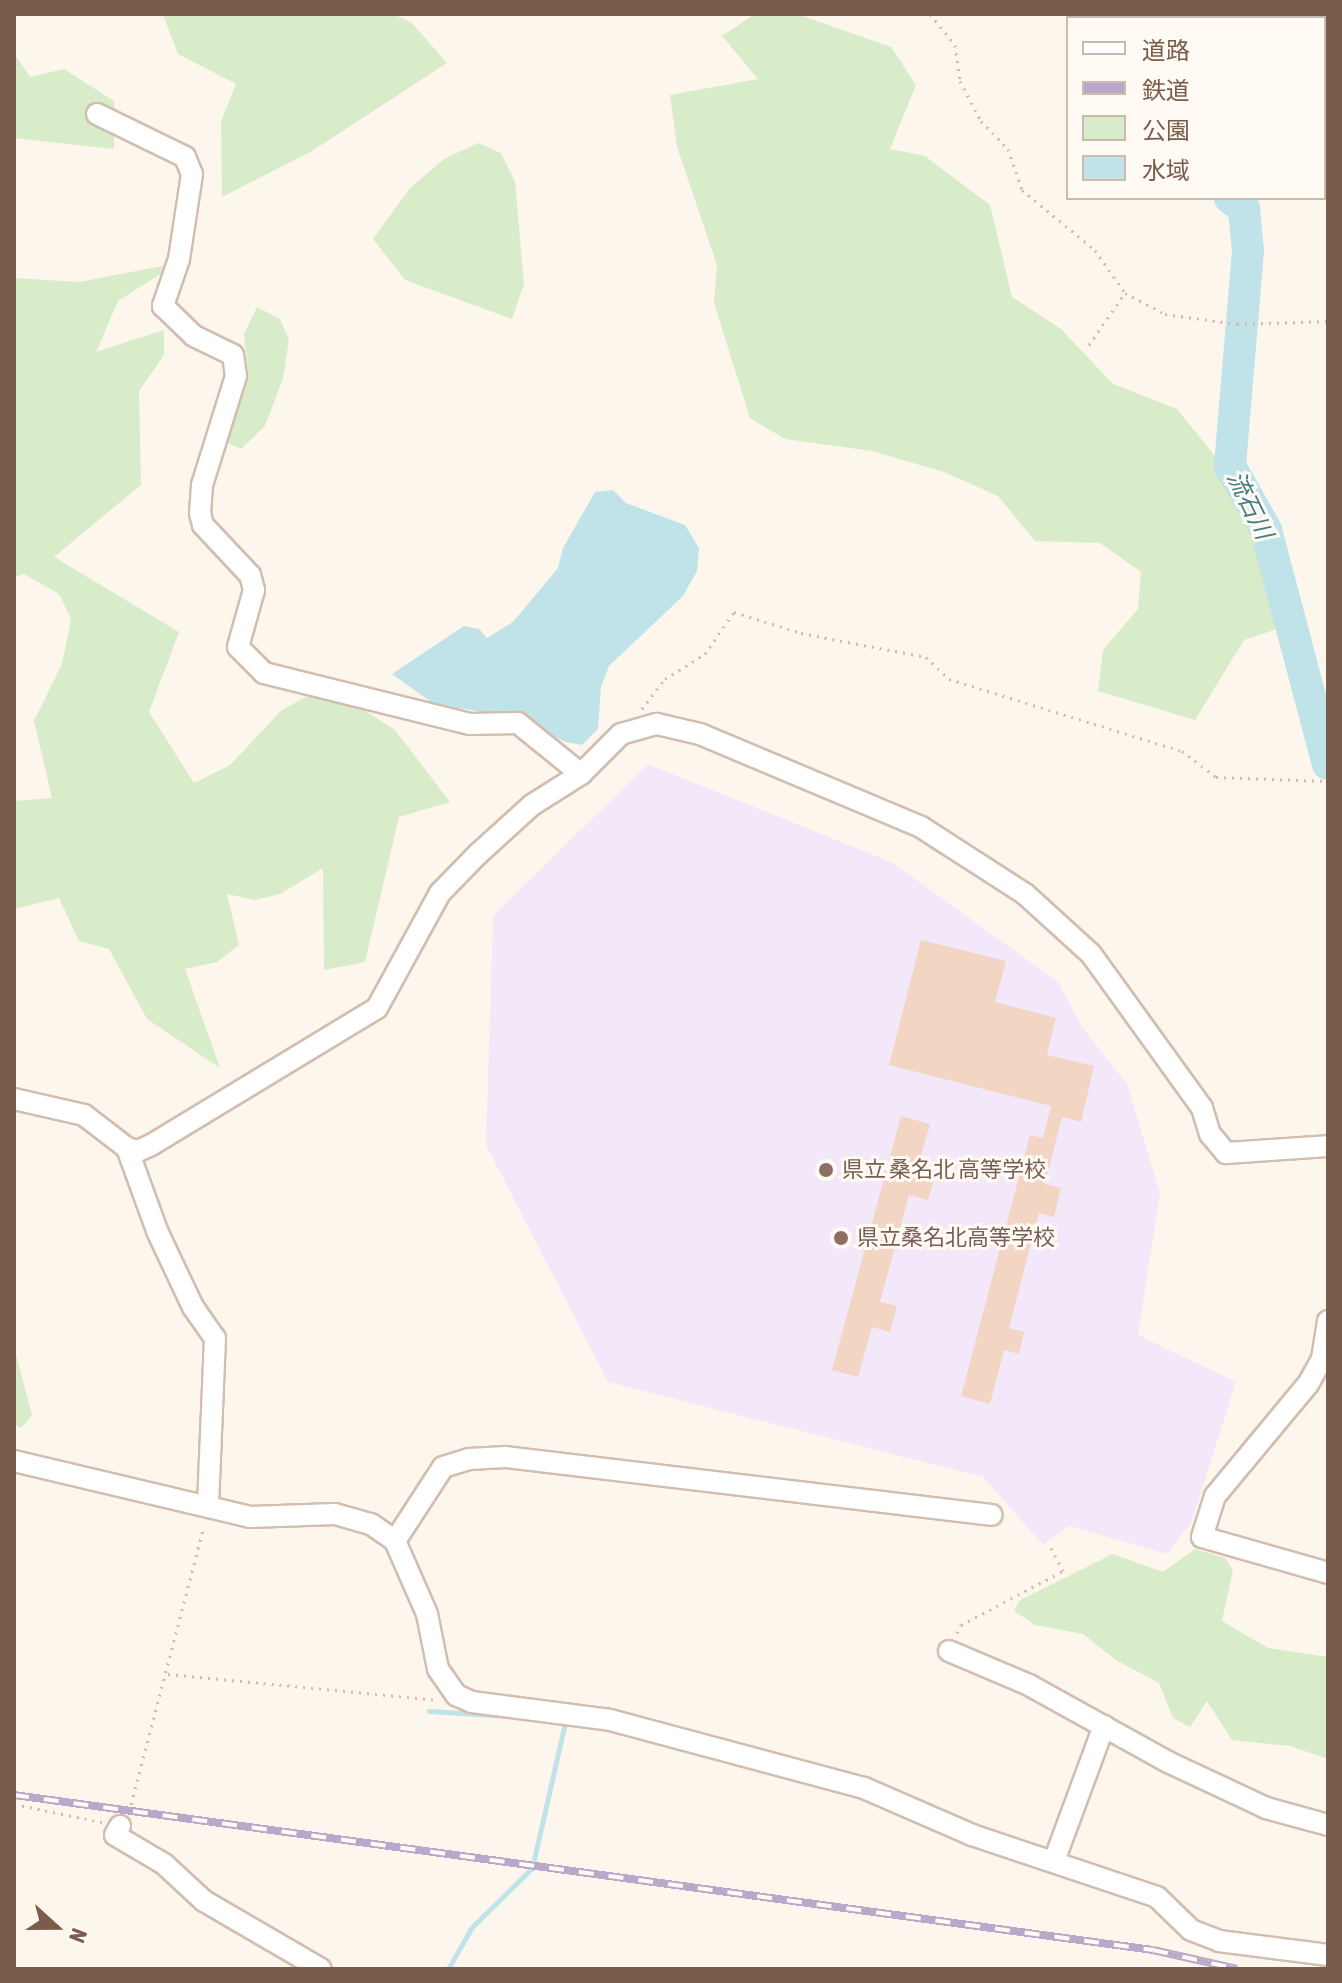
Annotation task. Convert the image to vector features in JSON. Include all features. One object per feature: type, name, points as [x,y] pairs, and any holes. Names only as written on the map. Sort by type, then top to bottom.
[{"type":"street","points":[[97,114],[185,157],[192,174],[179,259],[163,306],[194,336],[233,355],[236,376],[202,485],[200,513],[203,525],[250,575],[254,590],[238,647],[264,673],[278,677],[470,724],[518,723],[581,774]]},
{"type":"street","points":[[14,1099],[84,1115],[127,1148],[138,1151],[151,1145],[377,1008],[440,893],[532,805],[581,774],[621,734],[642,725],[700,734],[921,827],[1025,894],[1091,954],[1202,1108],[1210,1134],[1226,1153],[1328,1146]]},
{"type":"street","points":[[127,1148],[158,1233],[172,1252],[193,1307],[215,1338],[208,1506]]},
{"type":"street","points":[[1328,1321],[1322,1359],[1308,1384],[1215,1496],[1202,1537],[1328,1573]]},
{"type":"street","points":[[395,1541],[443,1467],[469,1459],[506,1457],[992,1515]]},
{"type":"street","points":[[14,1461],[250,1517],[335,1514],[371,1524],[395,1541],[427,1614],[438,1669],[456,1695],[472,1702],[610,1720],[864,1788],[972,1835],[1157,1897],[1191,1930],[1219,1941],[1328,1955]]},
{"type":"street","points":[[949,1651],[1029,1685],[1266,1808],[1328,1825]]},
{"type":"street","points":[[1054,1861],[1104,1726]]},
{"type":"street","points":[[120,1826],[115,1835],[164,1864],[204,1901],[321,1969]]},
{"type":"path","points":[[930,14],[955,45],[960,81],[981,121],[1008,149],[1022,190],[1095,250],[1125,293],[1165,314],[1237,324],[1328,321]]},
{"type":"path","points":[[1089,345],[1125,293]]},
{"type":"path","points":[[642,725],[640,711],[665,679],[705,654],[734,612],[801,633],[926,657],[949,679],[1182,751],[1216,777],[1328,781]]},
{"type":"path","points":[[136,1794],[208,1506]]},
{"type":"path","points":[[949,1651],[961,1625],[1063,1571],[1051,1548]]},
{"type":"path","points":[[168,1674],[434,1700],[456,1695]]},
{"type":"path","points":[[14,1804],[120,1826]]},
{"type":"shaded area","name":"県立 桑名北 高等学校","points":[[648,764],[893,863],[1058,982],[1082,1027],[1127,1084],[1160,1193],[1138,1335],[1236,1382],[1191,1523],[1167,1554],[1069,1526],[1043,1545],[983,1477],[608,1382],[486,1145],[493,916]]},
{"type":"green space","points":[[153,14],[393,14],[412,23],[447,63],[312,151],[222,197],[221,122],[236,84],[178,54],[164,17]]},
{"type":"green space","points":[[755,14],[797,14],[891,47],[916,85],[890,149],[925,156],[990,205],[1012,297],[1061,329],[1113,384],[1177,409],[1223,466],[1262,534],[1279,603],[1277,629],[1244,640],[1195,720],[1098,691],[1103,650],[1138,609],[1141,572],[1100,543],[1035,541],[998,496],[944,472],[872,451],[785,439],[750,418],[714,303],[717,265],[677,147],[670,95],[758,79],[722,36]]},
{"type":"green space","points":[[14,53],[30,77],[64,69],[114,101],[114,149],[14,138]]},
{"type":"green space","points":[[478,143],[501,153],[515,182],[524,284],[512,319],[405,280],[373,239],[410,188],[444,159]]},
{"type":"green space","points":[[178,263],[118,301],[96,352],[164,330],[164,355],[139,391],[141,485],[54,557],[179,632],[149,712],[194,783],[230,765],[282,710],[306,697],[349,700],[395,730],[450,802],[399,817],[365,962],[324,970],[323,868],[280,894],[255,900],[227,894],[239,945],[217,962],[185,969],[220,1068],[147,1019],[109,949],[79,941],[59,898],[14,909],[14,801],[52,798],[34,721],[62,664],[71,619],[59,594],[24,574],[14,577],[14,278],[79,282]]},
{"type":"green space","points":[[257,307],[280,319],[289,340],[283,379],[265,426],[241,449],[227,443],[248,379],[244,334]]},
{"type":"green space","points":[[14,1347],[32,1415],[21,1428],[14,1424]]},
{"type":"green space","points":[[1195,1549],[1225,1558],[1233,1570],[1222,1621],[1268,1648],[1328,1657],[1328,1759],[1290,1746],[1232,1740],[1207,1701],[1190,1727],[1173,1718],[1159,1683],[1116,1660],[1083,1634],[1035,1625],[1014,1611],[1020,1600],[1113,1554],[1163,1572]]},
{"type":"water","points":[[613,490],[626,503],[685,525],[699,548],[697,571],[683,596],[609,666],[601,687],[598,729],[582,745],[566,742],[513,717],[434,704],[392,674],[464,626],[479,629],[487,638],[513,622],[558,568],[563,548],[595,492]]},
{"type":"building","points":[[921,940],[1006,961],[995,1002],[1056,1018],[1047,1055],[1094,1066],[1081,1122],[1062,1117],[1045,1184],[1061,1188],[1054,1217],[1039,1213],[1009,1328],[1024,1332],[1019,1354],[1004,1350],[990,1404],[961,1396],[1030,1135],[1043,1138],[1051,1106],[889,1065]]},
{"type":"building","points":[[901,1116],[930,1124],[918,1167],[936,1172],[928,1200],[909,1195],[880,1302],[897,1306],[890,1332],[872,1327],[858,1377],[832,1370]]},
{"type":"waterway","name":"流石川","points":[[1233,200],[1244,209],[1248,251],[1230,466],[1266,530],[1328,764]]},
{"type":"waterway","points":[[429,1711],[508,1716]]},
{"type":"waterway","points":[[448,1969],[472,1927],[532,1868],[565,1723]]},
{"type":"railway","points":[[14,1795],[1153,1950],[1237,1969]]},
{"type":"place","name":"県立 桑名北 高等学校","points":[[826,1170]]},
{"type":"place","name":"県立桑名北高等学校","points":[[841,1238]]}]
